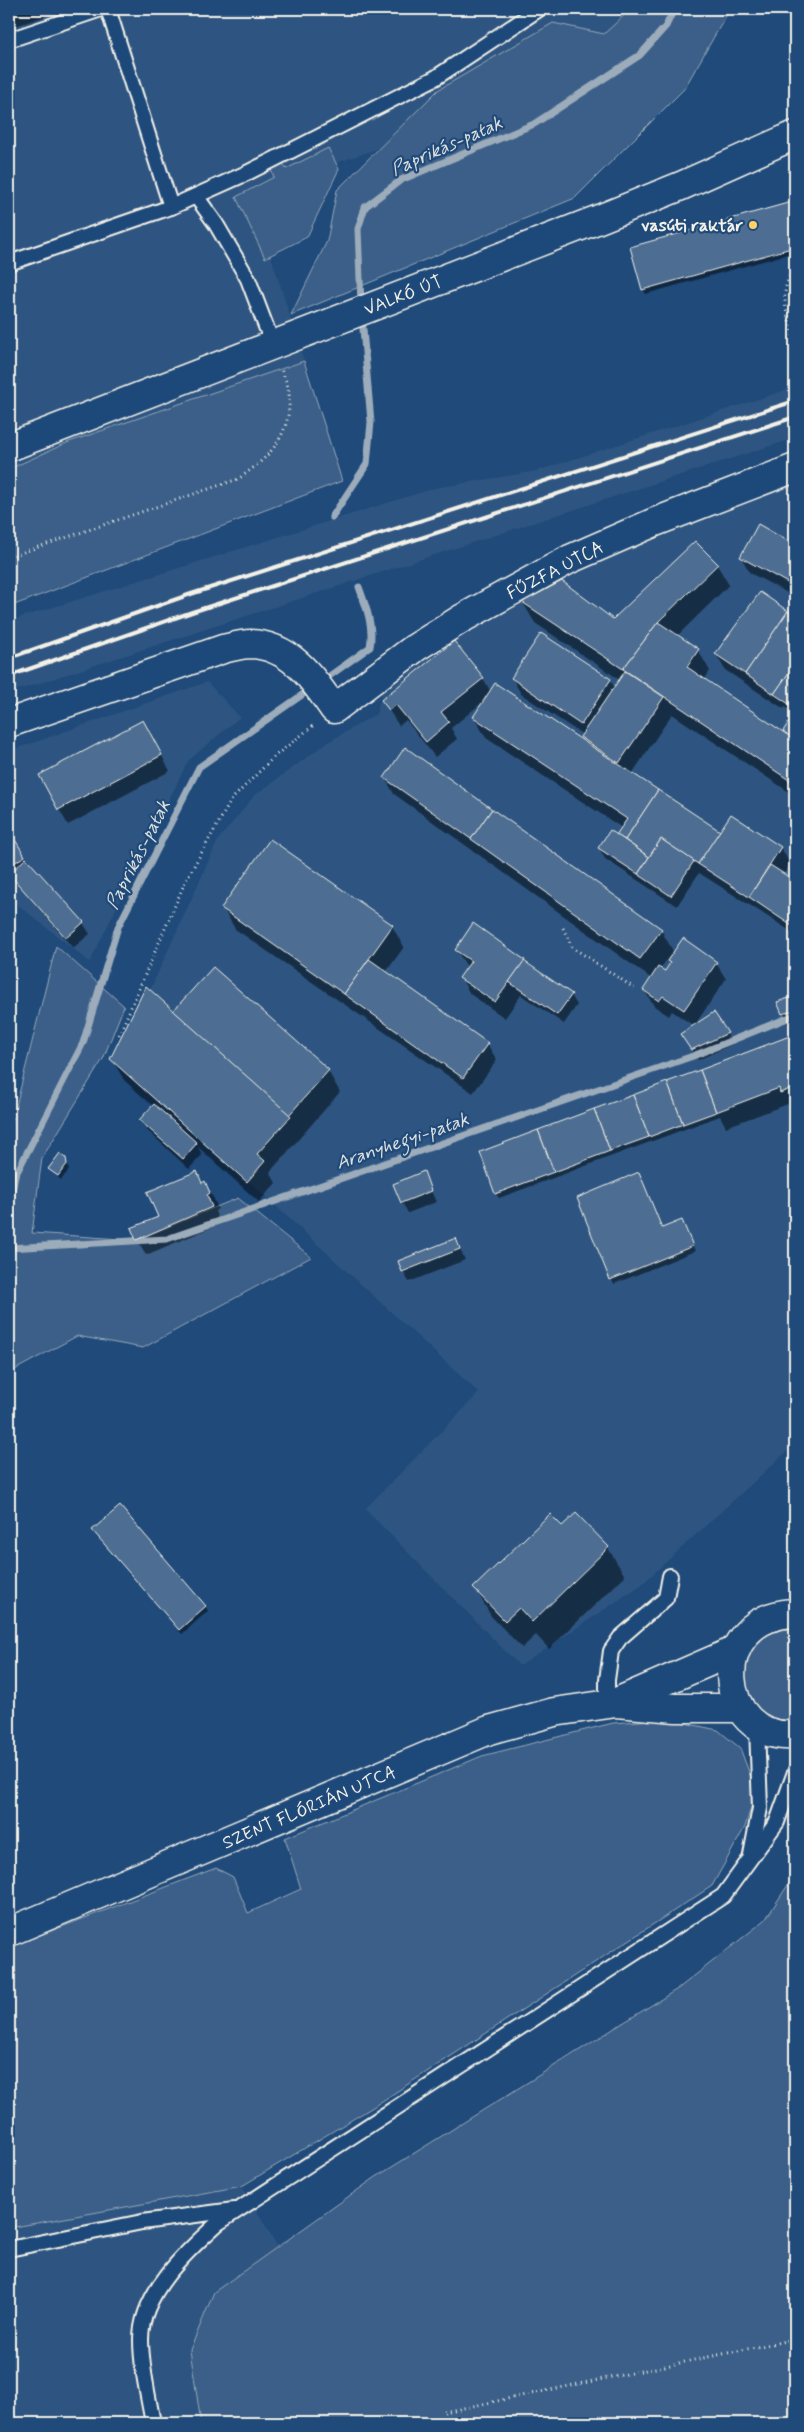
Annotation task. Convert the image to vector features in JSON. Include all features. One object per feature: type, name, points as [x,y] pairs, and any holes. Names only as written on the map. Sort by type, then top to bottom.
[{"type":"street","name":"VALKÓ ÚT","points":[[9,447],[662,194],[795,135]]},
{"type":"street","name":"FŰZFA UTCA","points":[[328,701],[460,619],[570,560],[656,522],[795,468]]},
{"type":"street","points":[[9,723],[232,647],[250,644],[275,648],[299,665],[328,701]]},
{"type":"street","points":[[795,1612],[775,1615],[755,1624],[740,1640],[734,1651],[730,1685],[748,1717],[784,1736],[795,1735]]},
{"type":"street","name":"SZENT FLÓRIÁN UTCA","points":[[611,1703],[734,1651]]},
{"type":"street","name":"SZENT FLÓRIÁN UTCA","points":[[9,1932],[489,1730],[554,1712],[611,1703],[676,1708],[748,1717]]},
{"type":"lane","points":[[9,40],[101,9]]},
{"type":"lane","points":[[108,9],[171,207]]},
{"type":"lane","points":[[9,263],[171,207],[247,173],[435,78],[539,9]]},
{"type":"lane","points":[[196,196],[216,224],[248,279],[273,345]]},
{"type":"lane","points":[[611,1703],[607,1680],[611,1651],[620,1638],[666,1598],[670,1576]]},
{"type":"lane","points":[[748,1717],[760,1808],[749,1863]]},
{"type":"lane","points":[[153,2423],[143,2366],[141,2337],[151,2301],[183,2254],[218,2223],[724,1896],[777,1822],[795,1772]]},
{"type":"lane","points":[[9,2249],[142,2222],[240,2209]]},
{"type":"path","points":[[795,268],[787,279],[784,292],[785,308],[795,340]]},
{"type":"path","points":[[9,557],[238,478],[259,465],[277,447],[288,418],[289,393],[273,345]]},
{"type":"path","points":[[119,1035],[186,880],[232,799],[328,701]]},
{"type":"path","points":[[563,928],[572,947],[634,988]]},
{"type":"path","points":[[444,2412],[795,2339]]},
{"type":"shaded area","points":[[9,9],[649,9],[632,46],[374,150],[251,192],[304,361],[69,442],[9,469]]},
{"type":"shaded area","points":[[631,9],[730,9],[684,89],[575,198],[291,315],[327,241],[337,190],[438,90],[553,23],[604,34]]},
{"type":"shaded area","points":[[328,148],[339,169],[307,237],[265,258],[236,197],[274,177],[268,163],[280,157],[286,169]]},
{"type":"shaded area","points":[[304,361],[342,481],[9,607],[9,469],[69,442]]},
{"type":"shaded area","points":[[795,387],[795,438],[9,693],[9,621],[435,488],[537,471]]},
{"type":"shaded area","points":[[795,478],[795,1444],[641,1585],[520,1666],[365,1509],[479,1393],[118,1061],[218,840],[254,796],[325,744],[376,714],[383,690],[417,661],[518,601],[675,526]]},
{"type":"shaded area","points":[[207,682],[240,717],[188,761],[90,962],[9,898],[9,751]]},
{"type":"shaded area","points":[[56,946],[124,1006],[103,1059],[42,1158],[32,1233],[136,1240],[238,1198],[311,1257],[143,1348],[77,1336],[9,1373],[9,1134]]},
{"type":"shaded area","points":[[783,1629],[795,1630],[795,1720],[779,1720],[755,1706],[748,1694],[744,1681],[743,1667],[747,1654],[756,1642],[765,1635]]},
{"type":"shaded area","points":[[665,1719],[718,1730],[740,1748],[756,1791],[745,1827],[712,1886],[373,2107],[242,2186],[9,2228],[9,1947],[216,1868],[233,1877],[248,1913],[301,1889],[285,1838],[482,1756],[613,1723]]},
{"type":"shaded area","points":[[795,1874],[795,2423],[201,2423],[190,2350],[214,2292],[376,2177],[679,1988],[765,1920]]},
{"type":"shaded area","points":[[242,2186],[278,2247],[214,2292],[190,2350],[201,2423],[9,2423],[9,2228]]},
{"type":"building","name":"vasúti raktár","points":[[795,201],[795,247],[642,290],[630,247]]},
{"type":"building","points":[[758,524],[795,545],[795,587],[740,557]]},
{"type":"building","points":[[695,541],[718,564],[658,622],[623,669],[522,602],[562,581],[613,619]]},
{"type":"building","points":[[760,592],[788,611],[745,674],[715,654]]},
{"type":"building","points":[[788,611],[795,616],[795,664],[774,694],[745,674]]},
{"type":"building","points":[[658,622],[699,649],[687,667],[795,740],[795,784],[623,669]]},
{"type":"building","points":[[541,633],[611,679],[581,725],[511,678]]},
{"type":"building","points":[[454,641],[484,678],[441,712],[449,722],[426,742],[396,705],[389,710],[381,700]]},
{"type":"building","points":[[795,664],[795,708],[774,694]]},
{"type":"building","points":[[625,671],[664,697],[619,763],[580,737]]},
{"type":"building","points":[[495,683],[658,790],[625,840],[616,835],[627,819],[473,717]]},
{"type":"building","points":[[795,713],[795,740],[783,731]]},
{"type":"building","points":[[143,720],[162,755],[58,810],[39,775]]},
{"type":"building","points":[[405,747],[492,809],[471,839],[384,778]]},
{"type":"building","points":[[658,790],[720,831],[698,864],[661,839],[649,857],[625,840]]},
{"type":"building","points":[[492,809],[662,929],[640,959],[471,839]]},
{"type":"building","points":[[731,814],[781,847],[749,897],[698,864]]},
{"type":"building","points":[[9,830],[25,856],[9,866]]},
{"type":"building","points":[[610,830],[649,857],[638,874],[598,848]]},
{"type":"building","points":[[270,839],[393,925],[344,994],[221,908]]},
{"type":"building","points":[[661,839],[694,861],[671,896],[638,874]]},
{"type":"building","points":[[26,858],[84,922],[66,938],[9,874]]},
{"type":"building","points":[[770,865],[795,881],[795,928],[749,897]]},
{"type":"building","points":[[473,923],[525,960],[495,1002],[459,978],[471,961],[455,950]]},
{"type":"building","points":[[683,938],[717,962],[684,1010],[663,996],[659,1001],[643,990],[658,967],[665,971],[670,963],[667,961]]},
{"type":"building","points":[[369,959],[488,1043],[463,1078],[344,994]]},
{"type":"building","points":[[524,961],[572,994],[557,1015],[509,982]]},
{"type":"building","points":[[213,967],[329,1070],[289,1115],[173,1011]]},
{"type":"building","points":[[146,986],[291,1116],[257,1154],[265,1161],[247,1182],[110,1059]]},
{"type":"building","points":[[795,996],[795,1010],[782,1014],[777,1002]]},
{"type":"building","points":[[714,1012],[728,1033],[691,1050],[680,1034]]},
{"type":"building","points":[[795,1034],[795,1087],[780,1093],[779,1088],[716,1112],[700,1070]]},
{"type":"building","points":[[700,1070],[716,1112],[683,1124],[667,1082]]},
{"type":"building","points":[[667,1082],[683,1124],[649,1137],[633,1095]]},
{"type":"building","points":[[633,1095],[649,1137],[610,1151],[594,1109]]},
{"type":"building","points":[[154,1104],[197,1143],[183,1159],[139,1120]]},
{"type":"building","points":[[594,1109],[610,1151],[554,1172],[538,1130]]},
{"type":"building","points":[[538,1130],[554,1172],[495,1194],[480,1152]]},
{"type":"building","points":[[60,1153],[66,1158],[67,1164],[58,1176],[48,1169]]},
{"type":"building","points":[[197,1171],[202,1183],[205,1181],[210,1193],[207,1195],[212,1207],[136,1240],[131,1228],[158,1217],[147,1192]]},
{"type":"building","points":[[424,1171],[431,1191],[401,1203],[393,1184]]},
{"type":"building","points":[[639,1172],[662,1228],[682,1220],[693,1246],[610,1280],[577,1198]]},
{"type":"building","points":[[456,1238],[460,1249],[402,1272],[398,1261]]},
{"type":"building","points":[[120,1506],[206,1606],[179,1630],[92,1530]]},
{"type":"building","points":[[576,1513],[609,1547],[532,1622],[519,1608],[505,1621],[473,1588],[550,1514],[562,1526]]},
{"type":"waterway","name":"Paprikás-patak","points":[[361,304],[358,229],[365,207],[401,180],[534,124],[640,55],[666,26],[674,9]]},
{"type":"waterway","name":"Paprikás-patak","points":[[332,517],[367,464],[371,422],[362,317]]},
{"type":"waterway","name":"Paprikás-patak","points":[[321,682],[370,647],[370,624],[359,587]]},
{"type":"waterway","name":"Paprikás-patak","points":[[9,1207],[15,1176],[83,1043],[118,927],[199,767],[312,688]]},
{"type":"waterway","name":"Aranyhegyi-patak","points":[[9,1248],[167,1239],[693,1056],[795,1015]]},
{"type":"railway","points":[[9,658],[191,594],[795,401]]},
{"type":"railway","points":[[9,676],[192,612],[795,417]]},
{"type":"place","name":"vasúti raktár","points":[[753,225]]}]
